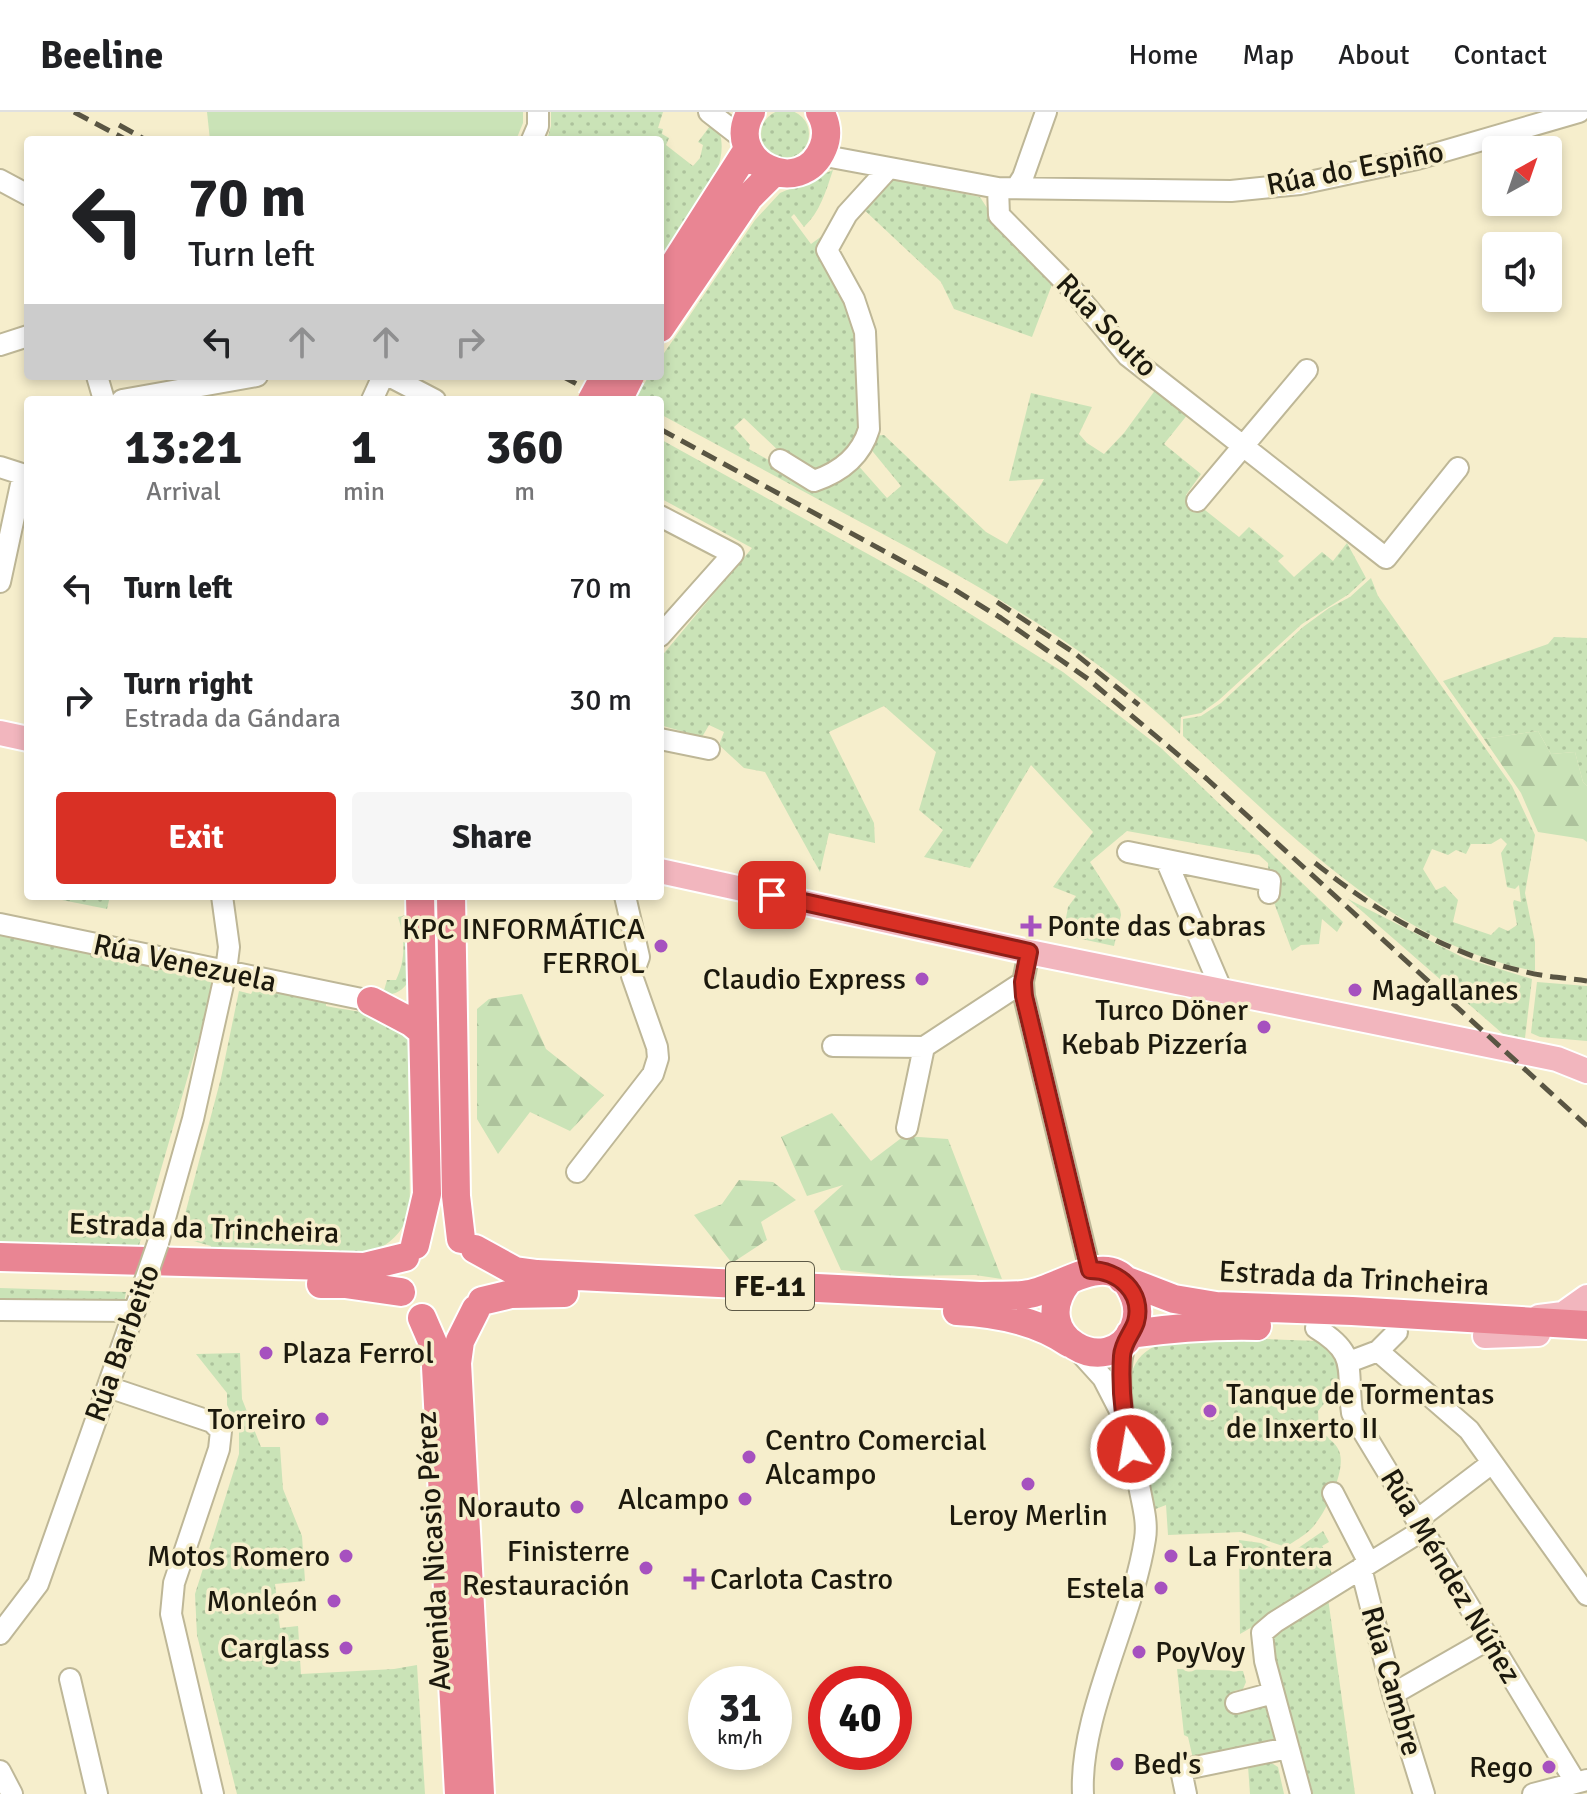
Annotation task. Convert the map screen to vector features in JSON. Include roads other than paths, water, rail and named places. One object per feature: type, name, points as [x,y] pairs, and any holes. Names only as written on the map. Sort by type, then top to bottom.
[{"type":"highway","points":[[751,112],[745,129],[747,145],[755,160],[774,172],[795,173],[805,169],[827,131]]},
{"type":"highway","points":[[664,280],[747,145]]},
{"type":"highway","points":[[664,322],[749,197],[774,172]]},
{"type":"highway","points":[[420,900],[427,1194],[399,1280],[409,1307],[422,1318],[436,1323],[465,1318],[479,1305],[487,1288],[483,1260],[468,1244],[456,1196],[451,900]]},
{"type":"highway","points":[[371,1001],[403,996],[422,978]]},
{"type":"highway","points":[[371,1001],[422,1031]]},
{"type":"highway","points":[[410,1251],[438,1235],[468,1244]]},
{"type":"highway","name":"FE-11","points":[[468,1244],[515,1271],[537,1274],[980,1296],[1030,1294],[1079,1275],[1107,1271],[1122,1279]]},
{"type":"highway","name":"Estrada da Trincheira","points":[[0,1257],[364,1267],[410,1251]]},
{"type":"highway","points":[[1072,1345],[1060,1332],[1055,1319],[1055,1305],[1059,1292],[1079,1275]]},
{"type":"highway","name":"Estrada da Trincheira","points":[[0,1276],[345,1284],[401,1292]]},
{"type":"highway","points":[[1122,1279],[1130,1288],[1137,1311],[1128,1337]]},
{"type":"highway","name":"Estrada da Trincheira","points":[[1122,1279],[1174,1299],[1216,1306],[1479,1327],[1586,1328]]},
{"type":"highway","name":"FE-11","points":[[479,1305],[511,1294],[534,1292],[980,1313],[1016,1319],[1051,1330],[1087,1352],[1114,1348],[1128,1337]]},
{"type":"highway","name":"Avenida Nicasio Pérez","points":[[479,1305],[460,1341],[457,1363],[480,1794]]},
{"type":"highway","name":"Avenida Nicasio Pérez","points":[[422,1318],[435,1348],[459,1794]]},
{"type":"highway","name":"Estrada da Trincheira","points":[[1128,1337],[1167,1328],[1215,1325],[1316,1328],[1388,1342],[1479,1327]]},
{"type":"main road","points":[[0,733],[24,738]]},
{"type":"main road","points":[[664,872],[1029,952],[1575,1061],[1587,1071]]},
{"type":"main road","points":[[1479,1327],[1552,1317],[1575,1308],[1587,1297]]},
{"type":"street","points":[[534,136],[538,126],[538,112]]},
{"type":"street","points":[[709,112],[747,145]]},
{"type":"street","points":[[827,131],[888,169],[1007,188],[1023,177],[1046,112]]},
{"type":"street","name":"Rúa do Espiño","points":[[1007,188],[1231,191],[1300,184],[1417,159],[1579,112]]},
{"type":"street","points":[[780,460],[814,481],[831,476],[855,457],[866,439],[869,429],[865,332],[854,299],[827,250],[847,214],[888,169]]},
{"type":"street","points":[[0,180],[24,193]]},
{"type":"street","name":"Rúa Souto","points":[[1007,188],[999,215],[1071,288],[1128,356],[1386,558],[1458,468]]},
{"type":"street","points":[[2,339],[24,336]]},
{"type":"street","points":[[1197,501],[1307,370]]},
{"type":"street","points":[[144,396],[234,380]]},
{"type":"street","points":[[394,380],[427,396]]},
{"type":"street","points":[[0,582],[12,472]]},
{"type":"street","points":[[664,518],[733,554],[664,632]]},
{"type":"street","points":[[664,740],[709,749]]},
{"type":"street","points":[[1128,852],[1270,881],[1269,893]]},
{"type":"street","points":[[1166,860],[1222,991]]},
{"type":"street","name":"Rúa Barbeito","points":[[0,1634],[38,1584],[158,1243],[193,1119],[226,971],[229,947],[223,900]]},
{"type":"street","points":[[577,1172],[653,1074],[658,1058],[632,976],[639,957],[626,900]]},
{"type":"street","name":"Rúa Venezuela","points":[[0,924],[371,1001]]},
{"type":"street","points":[[1029,952],[1023,982],[1079,1275]]},
{"type":"street","points":[[833,1046],[924,1047],[1023,982]]},
{"type":"street","points":[[907,1128],[924,1047]]},
{"type":"street","points":[[0,1310],[137,1304]]},
{"type":"street","points":[[1316,1328],[1336,1340],[1349,1362],[1388,1342],[1469,1430],[1587,1595]]},
{"type":"street","points":[[1083,1794],[1089,1735],[1120,1637],[1145,1539],[1146,1521],[1123,1415],[1122,1354],[1128,1337]]},
{"type":"street","points":[[1072,1345],[1103,1378],[1123,1415]]},
{"type":"street","name":"Rúa Méndez Núñez","points":[[1349,1362],[1352,1413],[1489,1639],[1582,1782]]},
{"type":"street","points":[[108,1387],[212,1422],[221,1431],[219,1449],[174,1583],[171,1614],[213,1794]]},
{"type":"street","points":[[1301,1794],[1265,1661],[1262,1633],[1365,1566],[1420,1525],[1492,1463]]},
{"type":"street","name":"Rúa Cambre","points":[[1333,1493],[1365,1566],[1393,1694],[1424,1794]]},
{"type":"street","points":[[1393,1694],[1489,1639]]},
{"type":"street","points":[[70,1679],[97,1794]]},
{"type":"street","points":[[1236,1703],[1273,1693]]},
{"type":"street","points":[[1186,1794],[1181,1770],[1288,1748]]},
{"type":"street","points":[[0,1771],[12,1794]]},
{"type":"street","points":[[1543,1793],[1582,1782]]},
{"type":"railway","points":[[74,112],[119,136]]},
{"type":"railway","points":[[119,125],[139,136]]},
{"type":"railway","points":[[569,380],[599,396]]},
{"type":"railway","points":[[597,384],[620,396]]},
{"type":"railway","points":[[664,431],[950,587],[1001,618],[1088,679],[1207,779],[1587,1126]]},
{"type":"railway","points":[[997,602],[1073,652],[1139,705]]},
{"type":"railway","points":[[1315,863],[1363,899],[1441,943],[1526,972],[1587,981]]},
{"type":"place","name":"Ponte das Cabras","points":[[1031,926]]},
{"type":"place","name":"KPC INFORMÁTICA FERROL","points":[[661,946]]},
{"type":"place","name":"Claudio Express","points":[[922,979]]},
{"type":"place","name":"Magallanes","points":[[1355,990]]},
{"type":"place","name":"Turco Döner Kebab Pizzería","points":[[1264,1027]]},
{"type":"place","name":"Plaza Ferrol","points":[[266,1353]]},
{"type":"place","name":"Tanque de Tormentas de Inxerto II","points":[[1210,1411]]},
{"type":"place","name":"Torreiro","points":[[322,1419]]},
{"type":"place","name":"Centro Comercial Alcampo","points":[[749,1457]]},
{"type":"place","name":"Leroy Merlin","points":[[1028,1484]]},
{"type":"place","name":"Alcampo","points":[[745,1499]]},
{"type":"place","name":"Norauto","points":[[577,1507]]},
{"type":"place","name":"Motos Romero","points":[[346,1556]]},
{"type":"place","name":"La Frontera","points":[[1171,1556]]},
{"type":"place","name":"Finisterre Restauración","points":[[646,1568]]},
{"type":"place","name":"Carlota Castro","points":[[694,1579]]},
{"type":"place","name":"Estela","points":[[1161,1588]]},
{"type":"place","name":"Monleón","points":[[334,1601]]},
{"type":"place","name":"Carglass","points":[[346,1648]]},
{"type":"place","name":"PoyVoy","points":[[1139,1652]]},
{"type":"place","name":"Bed's","points":[[1117,1764]]},
{"type":"place","name":"Rego","points":[[1549,1767]]}]
